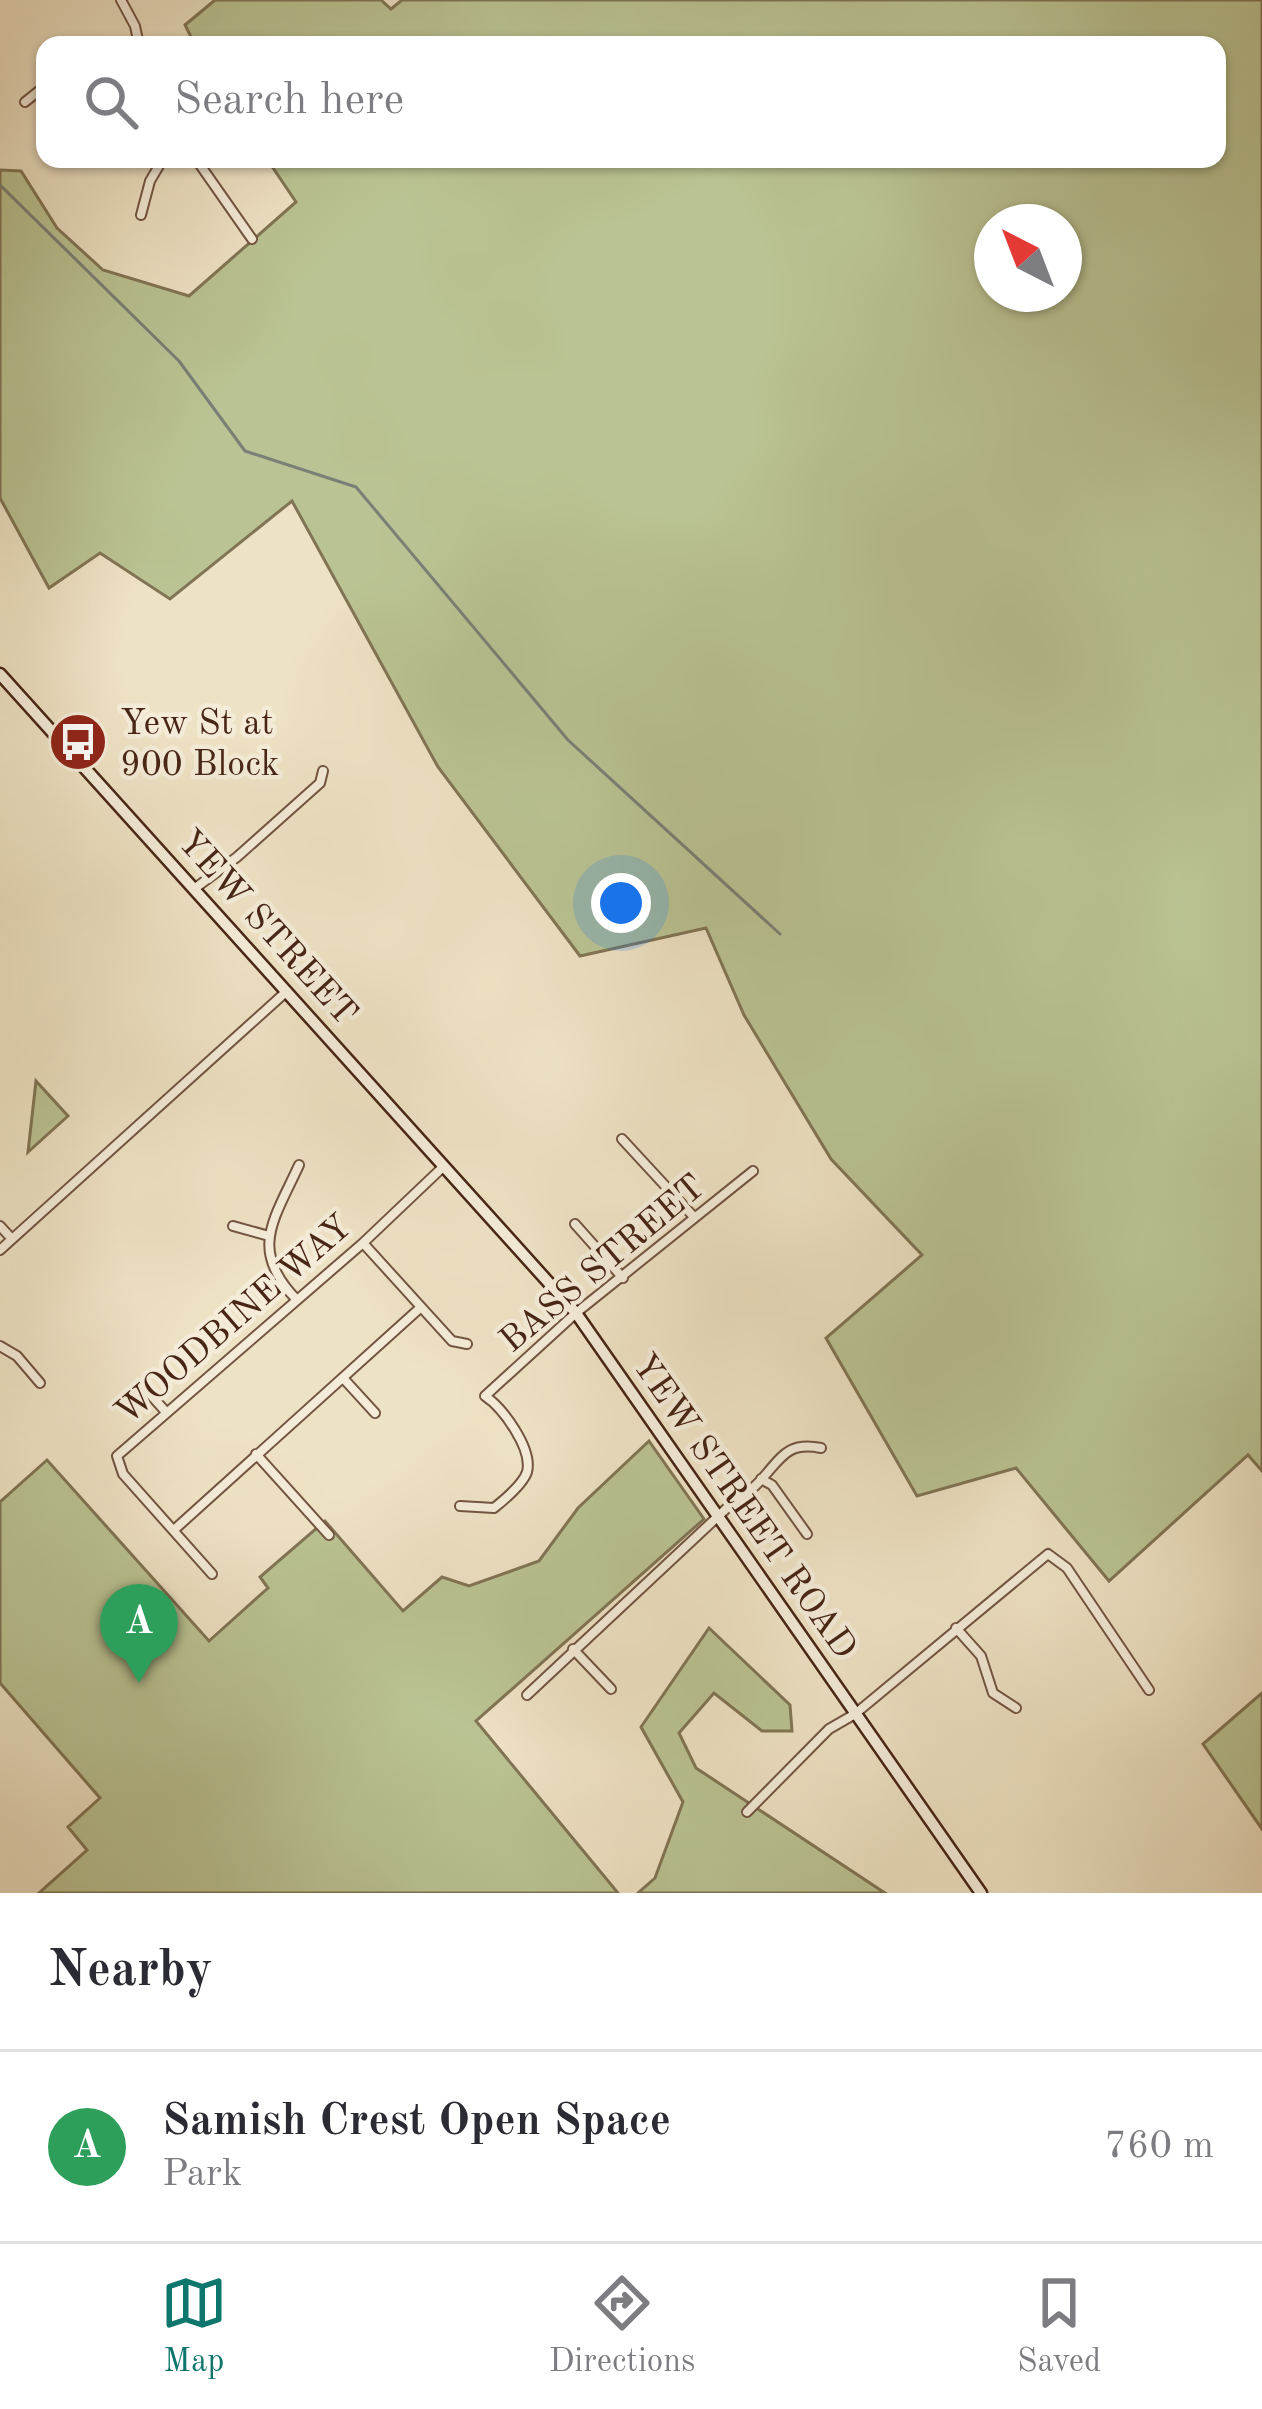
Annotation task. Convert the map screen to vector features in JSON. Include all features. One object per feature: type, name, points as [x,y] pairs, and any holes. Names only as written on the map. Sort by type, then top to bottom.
[{"type":"street","points":[[121,0],[137,36]]},
{"type":"street","points":[[25,102],[36,93]]},
{"type":"street","points":[[141,214],[158,168]]},
{"type":"street","points":[[202,168],[252,239]]},
{"type":"street","name":"YEW STREET","points":[[0,674],[443,1166]]},
{"type":"street","points":[[194,889],[320,783],[323,771]]},
{"type":"street","points":[[0,1250],[287,992]]},
{"type":"street","points":[[622,1139],[694,1216]]},
{"type":"street","points":[[297,1300],[272,1270],[267,1255],[268,1236],[299,1165]]},
{"type":"street","name":"WOODBINE WAY","points":[[212,1574],[116,1461],[121,1450],[362,1243],[443,1166]]},
{"type":"street","name":"YEW STREET ROAD","points":[[443,1166],[576,1313],[981,1893]]},
{"type":"street","name":"BASS STREET","points":[[460,1506],[494,1508],[526,1475],[528,1465],[518,1440],[502,1412],[485,1396],[576,1313],[753,1171]]},
{"type":"street","points":[[575,1224],[623,1278]]},
{"type":"street","points":[[0,1226],[12,1240]]},
{"type":"street","points":[[233,1226],[268,1236]]},
{"type":"street","points":[[362,1243],[452,1341],[467,1344]]},
{"type":"street","points":[[175,1529],[421,1308]]},
{"type":"street","points":[[0,1346],[40,1383]]},
{"type":"street","points":[[343,1378],[375,1413]]},
{"type":"street","points":[[141,1384],[166,1412]]},
{"type":"street","points":[[527,1695],[761,1479],[786,1449],[797,1444],[821,1448]]},
{"type":"street","points":[[256,1454],[329,1534]]},
{"type":"street","points":[[761,1479],[772,1485],[807,1534]]},
{"type":"street","points":[[747,1812],[829,1729],[855,1714],[1048,1554],[1067,1568],[1149,1690]]},
{"type":"street","points":[[956,1628],[981,1656],[994,1693],[1016,1708]]},
{"type":"street","points":[[573,1649],[611,1689]]},
{"type":"green space","points":[[215,0],[381,0],[391,9],[402,0],[1262,0],[1262,1471],[1248,1455],[1109,1581],[1016,1468],[917,1496],[826,1338],[922,1255],[831,1159],[744,1015],[706,928],[580,956],[438,767],[292,501],[170,599],[100,553],[49,588],[0,498],[0,170],[21,171],[57,228],[103,270],[189,296],[296,202],[273,168],[1226,168],[1226,36],[190,36],[185,25]]},
{"type":"green space","points":[[36,1081],[68,1116],[28,1152]]},
{"type":"green space","points":[[649,1441],[704,1519],[476,1721],[618,1893],[39,1893],[87,1850],[68,1827],[100,1798],[0,1683],[0,1502],[47,1460],[209,1641],[268,1588],[260,1577],[325,1521],[403,1611],[442,1577],[469,1586],[539,1561],[578,1508]]},
{"type":"green space","points":[[709,1628],[790,1705],[792,1731],[762,1731],[714,1693],[679,1733],[696,1768],[885,1893],[638,1893],[655,1878],[683,1802],[641,1727]]},
{"type":"green space","points":[[1262,1693],[1262,1829],[1203,1744]]},
{"type":"waterway","points":[[0,185],[179,361],[245,451],[356,487],[568,740],[780,934]]},
{"type":"place","name":"Yew St at 900 Block","points":[[78,742]]},
{"type":"place","name":"Samish Crest Open Space","points":[[139,1683]]}]
